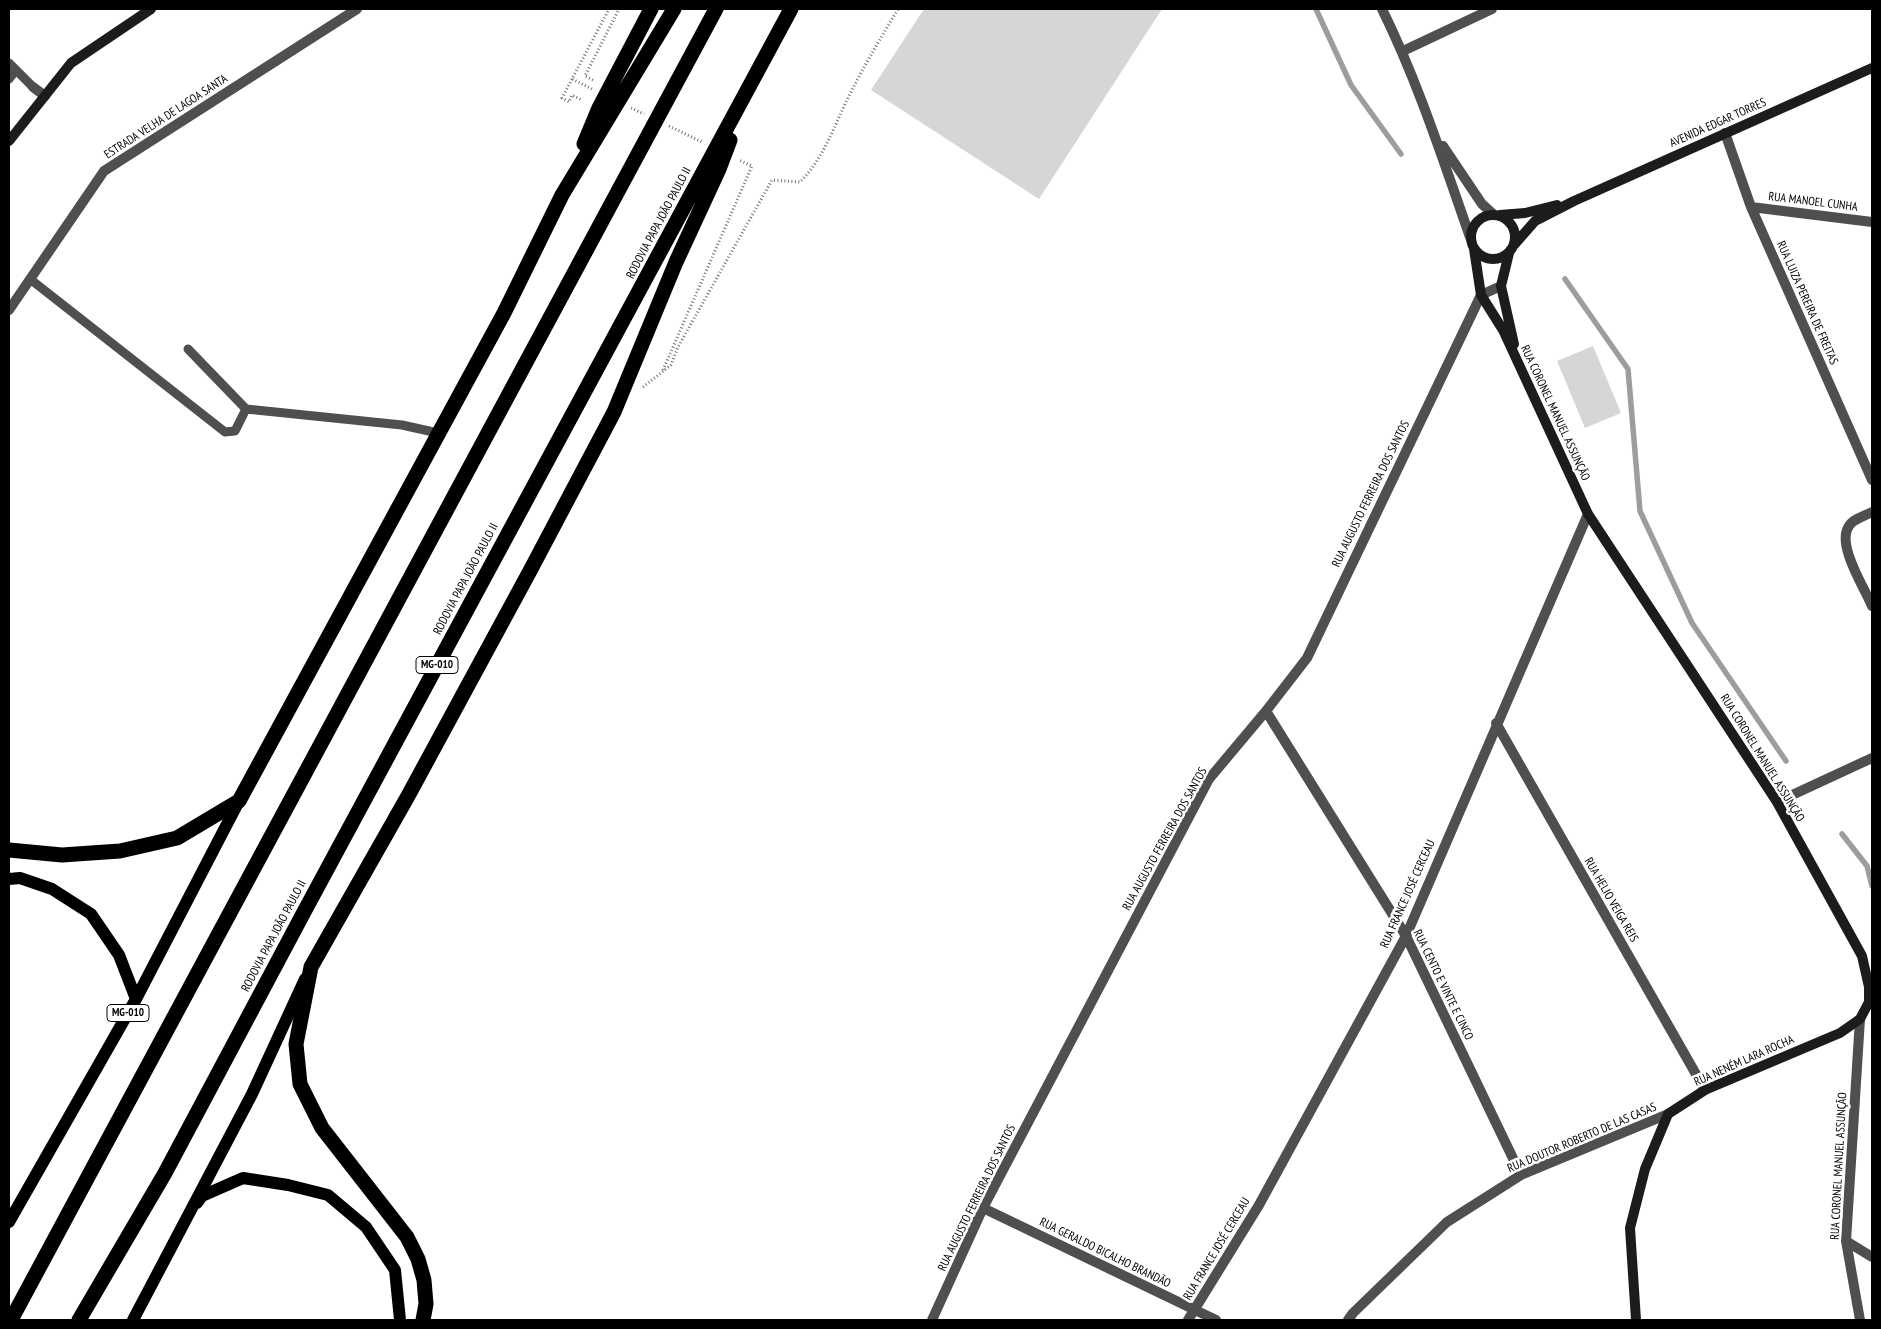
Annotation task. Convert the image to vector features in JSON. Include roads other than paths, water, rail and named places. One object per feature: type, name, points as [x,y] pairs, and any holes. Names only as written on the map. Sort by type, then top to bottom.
[{"type":"highway","points":[[9,850],[62,855],[120,851],[177,838],[239,801],[504,312],[562,195],[599,108],[651,9]]},
{"type":"highway","points":[[562,195],[674,9]]},
{"type":"highway","points":[[11,1320],[716,9]]},
{"type":"highway","name":"RODOVIA PAPA JOÃO PAULO II","points":[[79,1320],[165,1173],[791,9]]},
{"type":"highway","points":[[422,1320],[426,1304],[424,1280],[418,1259],[407,1238],[322,1128],[300,1084],[296,1044],[311,966],[412,787],[614,412],[676,262],[719,169],[750,86]]},
{"type":"main road","name":"MG-010","points":[[9,1222],[136,999],[239,801]]},
{"type":"main road","points":[[9,879],[20,878],[52,889],[91,914],[119,955],[136,999]]},
{"type":"main road","points":[[133,1320],[252,1094],[311,966]]},
{"type":"main road","points":[[181,1226],[202,1196],[243,1178],[288,1185],[328,1195],[366,1227],[395,1270],[400,1320]]},
{"type":"street","points":[[9,141],[71,63],[151,9]]},
{"type":"street","name":"ESTRADA VELHA DE LAGOA SANTA","points":[[9,310],[104,171],[357,9]]},
{"type":"street","points":[[1382,9],[1403,51],[1435,135],[1474,249],[1484,258],[1490,260],[1503,257],[1511,249],[1516,237],[1511,223],[1495,215],[1482,204],[1435,135]]},
{"type":"street","points":[[1403,51],[1492,9]]},
{"type":"street","name":"AVENIDA EDGAR TORRES","points":[[1518,362],[1501,286],[1511,249],[1535,221],[1574,201],[1872,68]]},
{"type":"street","points":[[33,87],[45,96]]},
{"type":"street","name":"RUA LUIZA PEREIRA DE FREITAS","points":[[1725,133],[1751,207],[1872,480]]},
{"type":"street","name":"AVENIDA EDGAR TORRES","points":[[1495,215],[1525,214],[1574,201]]},
{"type":"street","name":"RUA MANOEL CUNHA","points":[[1751,207],[1872,222]]},
{"type":"street","points":[[1470,237],[1477,220],[1483,216],[1495,215]]},
{"type":"street","name":"RUA CORONEL MANUEL ASSUNÇÃO","points":[[1474,249],[1480,296],[1503,330],[1588,514],[1777,802],[1862,956],[1869,987],[1868,1002],[1860,1019],[1846,1241],[1860,1320]]},
{"type":"street","points":[[1480,296],[1501,286]]},
{"type":"street","name":"RUA AUGUSTO FERREIRA DOS SANTOS","points":[[932,1320],[983,1208],[1210,779],[1307,658],[1480,296]]},
{"type":"street","points":[[1872,512],[1858,518],[1849,525],[1845,535],[1846,548],[1872,606]]},
{"type":"street","name":"RUA FRANCE JOSÉ CERCEAU","points":[[1188,1320],[1258,1205],[1406,936],[1496,723],[1588,514]]},
{"type":"street","name":"RUA CENTO E VINTE E CINCO","points":[[1266,711],[1406,936],[1521,1175]]},
{"type":"street","name":"RUA HELIO VEIGA REIS","points":[[1496,723],[1705,1090]]},
{"type":"street","points":[[1777,802],[1872,758]]},
{"type":"street","name":"RUA NENÉM LARA ROCHA","points":[[1668,1114],[1705,1090],[1840,1033],[1860,1019]]},
{"type":"street","points":[[1636,1320],[1630,1228],[1645,1169],[1668,1114]]},
{"type":"street","name":"RUA DOUTOR ROBERTO DE LAS CASAS","points":[[1348,1320],[1447,1222],[1521,1175],[1668,1114]]},
{"type":"street","name":"RUA GERALDO BICALHO BRANDÃO","points":[[983,1208],[1216,1320]]},
{"type":"street","points":[[1846,1241],[1872,1257]]},
{"type":"lane","points":[[9,63],[33,87]]},
{"type":"lane","points":[[9,79],[16,70]]},
{"type":"lane","points":[[30,279],[225,432],[235,431],[246,409]]},
{"type":"lane","points":[[188,349],[246,409],[402,425],[438,433]]},
{"type":"waterway","points":[[1316,9],[1351,85],[1401,154]]},
{"type":"waterway","points":[[1565,279],[1628,369],[1640,511],[1692,623],[1786,761]]},
{"type":"waterway","points":[[1842,834],[1867,866],[1872,886]]}]
